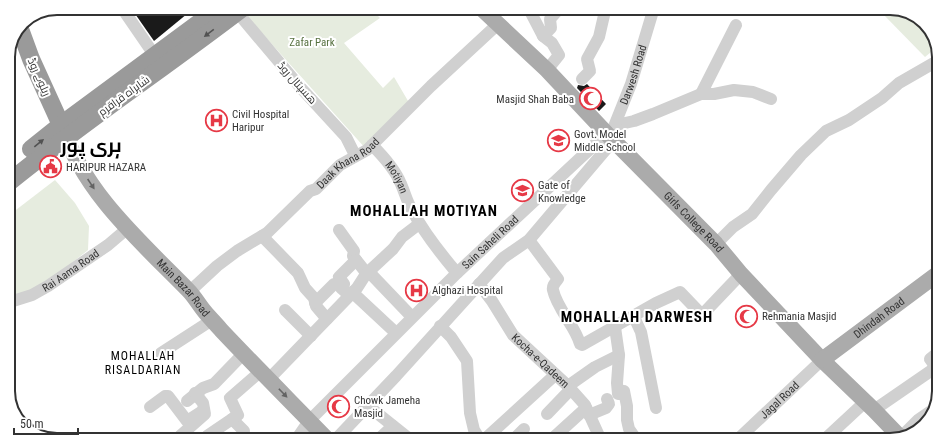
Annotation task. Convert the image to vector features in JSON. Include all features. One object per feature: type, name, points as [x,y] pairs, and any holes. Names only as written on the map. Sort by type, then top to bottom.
[{"type":"highway","name":"شاہراہ قراقرم","points":[[15,176],[63,131],[155,56],[210,15]]},
{"type":"highway","name":"شاہراہ قراقرم","points":[[15,162],[160,70],[232,15]]},
{"type":"highway","name":"ریلوے روڈ","points":[[22,34],[31,59],[63,131]]},
{"type":"main road","name":"Girls College Road","points":[[488,15],[547,70],[611,134],[716,244],[741,274],[822,360],[895,432]]},
{"type":"main road","name":"Main Bazar Road","points":[[63,131],[74,158],[101,198],[161,265],[190,292],[212,320],[321,433]]},
{"type":"main road","name":"Dhindah Road","points":[[822,360],[932,278]]},
{"type":"street","points":[[127,15],[155,56]]},
{"type":"street","name":"ھسپتال روڈ","points":[[243,15],[280,64],[346,138],[355,155]]},
{"type":"street","points":[[532,15],[543,36],[552,43],[559,55],[547,70]]},
{"type":"street","points":[[543,36],[551,28],[550,19],[554,15]]},
{"type":"street","points":[[582,79],[590,71],[586,59],[599,37],[604,15]]},
{"type":"street","name":"Darwesh Road","points":[[611,134],[631,84],[653,15]]},
{"type":"street","name":"Daak Khana Road","points":[[190,292],[217,266],[237,251],[267,233],[309,192],[316,189],[340,165],[350,160],[355,155],[367,150],[431,86],[498,24]]},
{"type":"street","points":[[701,94],[736,25]]},
{"type":"street","points":[[716,244],[733,228],[752,214],[801,155],[826,131],[849,120],[882,98],[899,82],[932,64]]},
{"type":"street","points":[[611,134],[634,121],[701,94],[714,94],[734,90],[753,92],[771,99]]},
{"type":"street","name":"Sain Saheli Road","points":[[342,433],[503,258],[529,240],[611,134]]},
{"type":"street","name":"Sain Saheli Road","points":[[301,433],[310,421],[367,364],[396,332],[457,273],[611,134]]},
{"type":"street","name":"Motiyan","points":[[372,145],[390,165],[401,182],[411,209],[419,224],[457,273]]},
{"type":"street","points":[[211,433],[237,416],[238,414],[230,398],[265,375],[311,336],[351,294],[369,272],[393,249],[402,237],[419,224]]},
{"type":"street","name":"Rai Aama Road","points":[[15,300],[32,295],[48,286],[108,245],[128,228]]},
{"type":"street","points":[[339,230],[354,251],[353,256],[364,270],[369,272],[412,317]]},
{"type":"street","points":[[262,236],[298,273],[305,288],[314,298],[316,306],[327,319]]},
{"type":"street","points":[[529,240],[558,280],[554,284],[553,290],[568,322],[582,345],[634,317],[656,303],[680,292],[702,315],[741,274]]},
{"type":"street","points":[[356,260],[339,277],[344,284],[342,288],[396,332]]},
{"type":"street","points":[[315,302],[334,284]]},
{"type":"street","name":"Kocha-e-Qadeem","points":[[479,284],[513,334],[569,388],[588,412],[598,433]]},
{"type":"street","points":[[285,310],[311,336]]},
{"type":"street","points":[[634,317],[641,332],[656,408]]},
{"type":"street","points":[[161,353],[212,320]]},
{"type":"street","points":[[440,326],[451,337],[467,361],[468,399],[470,413],[476,433]]},
{"type":"street","points":[[615,326],[619,355],[617,383],[618,394],[624,391],[627,406],[627,420],[629,429],[632,433]]},
{"type":"street","points":[[183,433],[206,412],[204,407],[191,397],[203,388],[214,384],[244,353]]},
{"type":"street","points":[[547,414],[569,388],[595,367],[619,355]]},
{"type":"street","name":"Jagal Road","points":[[744,433],[822,360]]},
{"type":"street","points":[[833,433],[870,406],[932,369]]},
{"type":"street","points":[[491,433],[555,375]]},
{"type":"street","points":[[150,407],[165,396],[168,396],[187,421],[204,410]]},
{"type":"street","points":[[560,433],[588,412],[606,408],[609,404],[607,400]]},
{"type":"street","points":[[367,405],[402,433]]},
{"type":"street","points":[[908,429],[924,416]]},
{"type":"street","points":[[232,419],[244,431]]},
{"type":"street","points":[[385,433],[393,426]]},
{"type":"green space","name":"Zafar Park","points":[[246,15],[377,15],[380,18],[344,43],[383,88],[394,77],[411,106],[366,149]]},
{"type":"green space","points":[[884,15],[906,18],[920,27],[928,38],[932,52],[925,57]]},
{"type":"green space","points":[[55,180],[75,203],[89,226],[88,250],[63,270],[27,293],[15,297],[15,211]]},
{"type":"building","points":[[136,15],[186,15],[154,41]]},
{"type":"building","points":[[587,84],[606,104],[599,111],[577,88],[578,85],[584,86]]},
{"type":"place","name":"Masjid Shah Baba","points":[[590,99]]},
{"type":"place","name":"Civil Hospital Haripur","points":[[217,120]]},
{"type":"place","name":"Govt. Model Middle School","points":[[559,140]]},
{"type":"place","name":"HARIPUR HAZARA","points":[[50,167]]},
{"type":"place","name":"Gate of Knowledge","points":[[522,191]]},
{"type":"place","name":"Alghazi Hospital","points":[[416,290]]},
{"type":"place","name":"Rehmania Masjid","points":[[747,316]]},
{"type":"place","name":"Chowk Jameha Masjid","points":[[339,406]]},
{"type":"district","name":"ہری پور","points":[[91,145]]},
{"type":"district","name":"MOHALLAH MOTIYAN","points":[[424,211]]},
{"type":"district","name":"MOHALLAH DARWESH","points":[[637,317]]},
{"type":"district","name":"MOHALLAH RISALDARIAN","points":[[143,363]]}]
